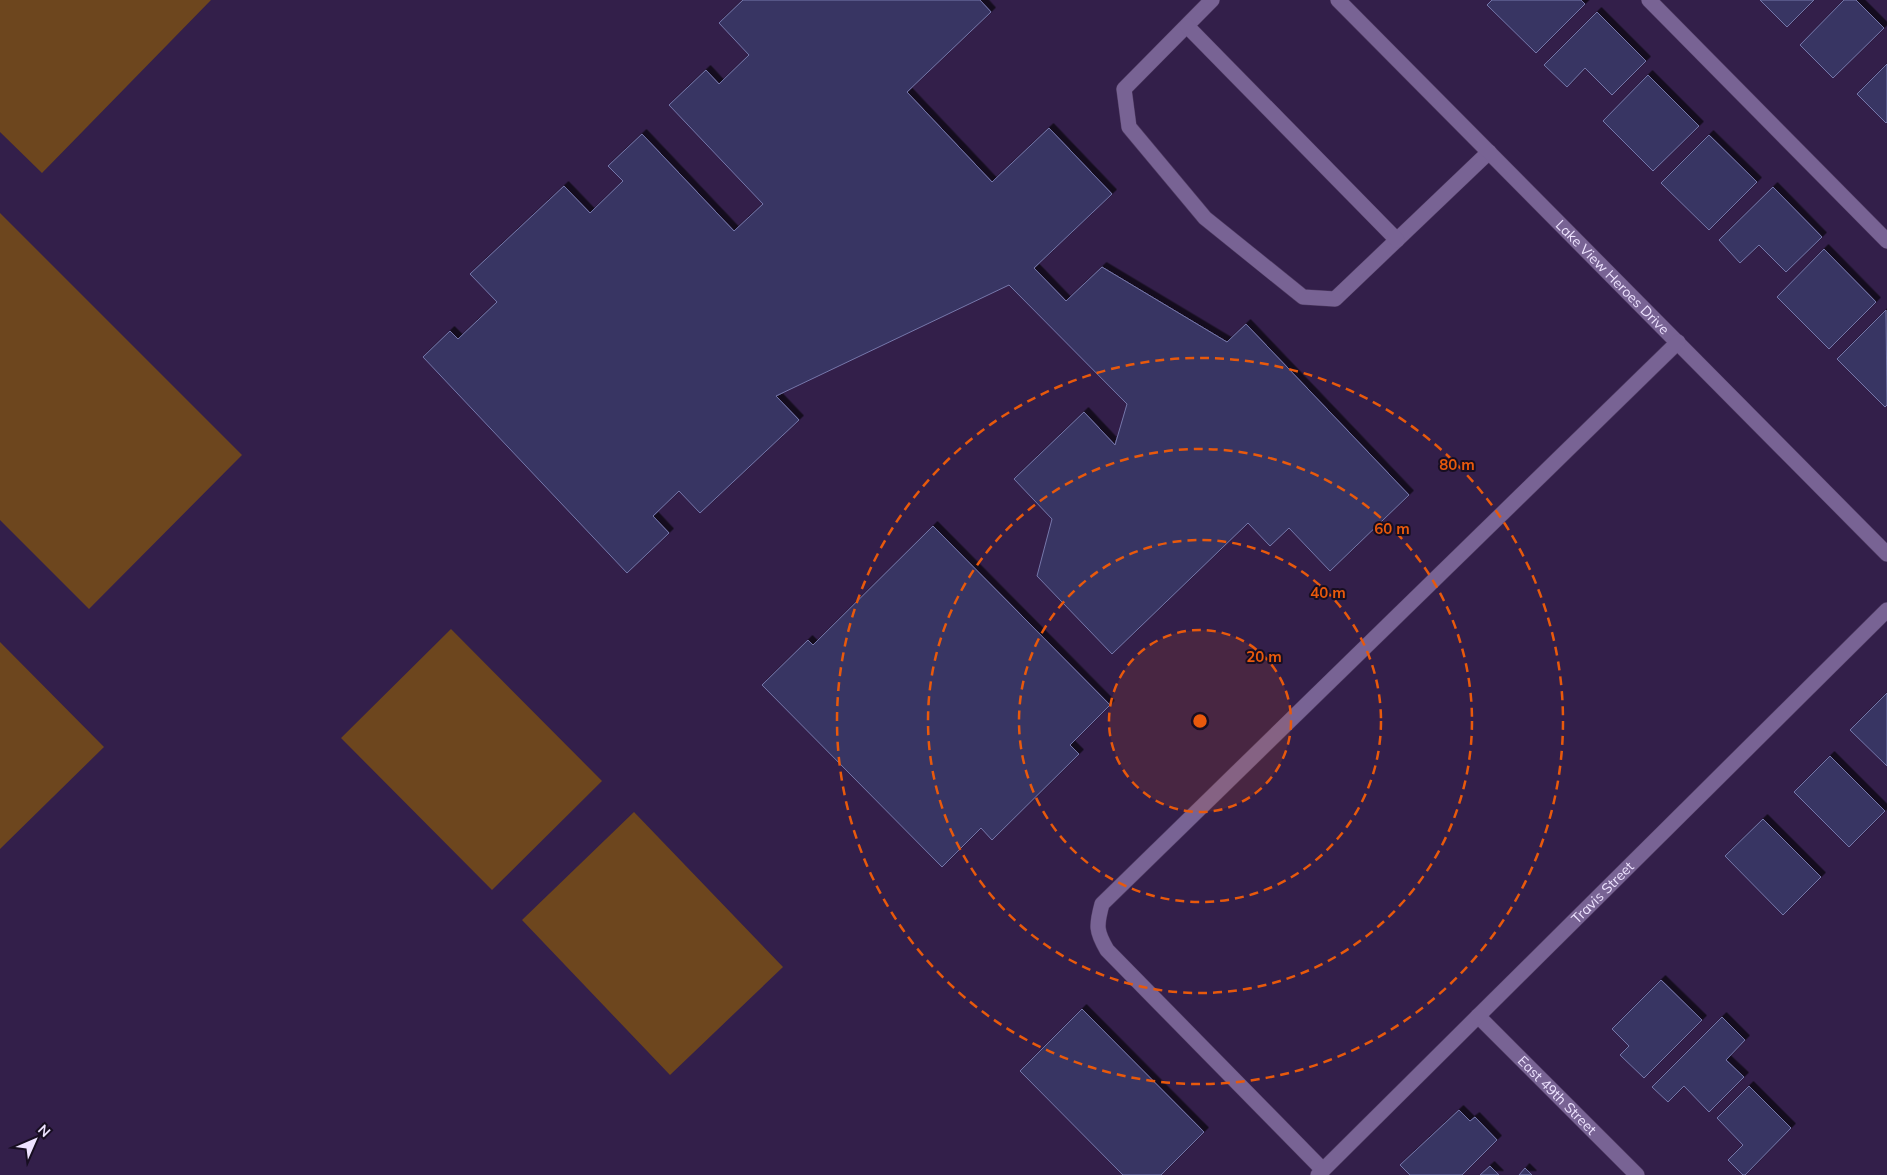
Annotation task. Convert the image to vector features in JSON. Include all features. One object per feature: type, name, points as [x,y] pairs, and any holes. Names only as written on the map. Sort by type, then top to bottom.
[{"type":"street","points":[[1212,0],[1124,88],[1129,128],[1205,218],[1303,297],[1335,299],[1489,152]]},
{"type":"street","name":"Lake View Heroes Drive","points":[[1338,0],[1887,554]]},
{"type":"street","points":[[1649,0],[1887,242]]},
{"type":"street","points":[[1187,26],[1397,240]]},
{"type":"street","points":[[1320,1172],[1107,950],[1098,934],[1097,922],[1102,904],[1678,342]]},
{"type":"street","name":"Travis Street","points":[[1320,1172],[1887,610]]},
{"type":"street","name":"East 49th Street","points":[[1478,1016],[1637,1175]]},
{"type":"shaded area","points":[[0,0],[211,0],[42,173],[0,132]]},
{"type":"shaded area","points":[[0,213],[242,455],[89,609],[0,520]]},
{"type":"shaded area","points":[[451,629],[602,781],[492,890],[341,738]]},
{"type":"shaded area","points":[[0,642],[104,747],[0,849]]},
{"type":"shaded area","points":[[634,812],[783,967],[670,1075],[522,920]]},
{"type":"building","points":[[743,0],[980,0],[991,12],[907,92],[992,182],[1049,128],[1112,194],[1034,268],[1066,301],[1102,267],[1227,342],[1246,324],[1409,495],[1330,571],[1289,528],[1270,546],[1248,523],[1112,654],[1037,576],[1052,519],[1014,479],[1084,412],[1115,445],[1127,404],[1009,285],[776,396],[799,420],[700,513],[679,491],[653,516],[669,533],[627,573],[423,357],[450,331],[458,339],[497,302],[470,274],[564,186],[590,213],[623,181],[608,166],[642,134],[734,231],[763,204],[669,105],[706,70],[719,84],[749,55],[719,23]]},
{"type":"building","points":[[1492,0],[1581,0],[1585,4],[1536,53],[1487,5]]},
{"type":"building","points":[[1760,0],[1814,0],[1787,27]]},
{"type":"building","points":[[1844,0],[1856,0],[1884,28],[1833,78],[1800,45]]},
{"type":"building","points":[[1597,12],[1646,61],[1612,95],[1585,68],[1567,87],[1544,65]]},
{"type":"building","points":[[1887,64],[1887,122],[1886,123],[1857,94]]},
{"type":"building","points":[[1648,75],[1699,126],[1653,171],[1603,121]]},
{"type":"building","points":[[1709,135],[1757,182],[1709,230],[1661,183]]},
{"type":"building","points":[[1773,187],[1822,237],[1786,272],[1759,245],[1740,263],[1719,240]]},
{"type":"building","points":[[1824,249],[1876,302],[1829,349],[1777,297]]},
{"type":"building","points":[[1886,310],[1887,405],[1885,407],[1837,359]]},
{"type":"building","points":[[933,526],[1110,705],[1070,745],[1079,754],[992,840],[981,828],[942,867],[762,685],[808,640],[813,645]]},
{"type":"building","points":[[1887,693],[1887,766],[1850,730]]},
{"type":"building","points":[[1830,756],[1885,811],[1849,847],[1794,792]]},
{"type":"building","points":[[1763,819],[1821,877],[1783,915],[1725,856]]},
{"type":"building","points":[[1661,980],[1702,1020],[1644,1078],[1620,1055],[1629,1046],[1612,1029]]},
{"type":"building","points":[[1082,1009],[1204,1132],[1161,1175],[1123,1175],[1020,1071]]},
{"type":"building","points":[[1722,1017],[1745,1040],[1726,1060],[1744,1077],[1709,1112],[1684,1086],[1668,1102],[1652,1087]]},
{"type":"building","points":[[1749,1086],[1791,1128],[1743,1175],[1728,1160],[1743,1145],[1717,1118]]},
{"type":"building","points":[[1459,1110],[1470,1121],[1475,1117],[1497,1140],[1462,1175],[1410,1175],[1400,1165]]},
{"type":"building","points":[[1490,1166],[1499,1175],[1480,1175]]},
{"type":"building","points":[[1525,1168],[1532,1175],[1519,1175]]}]
